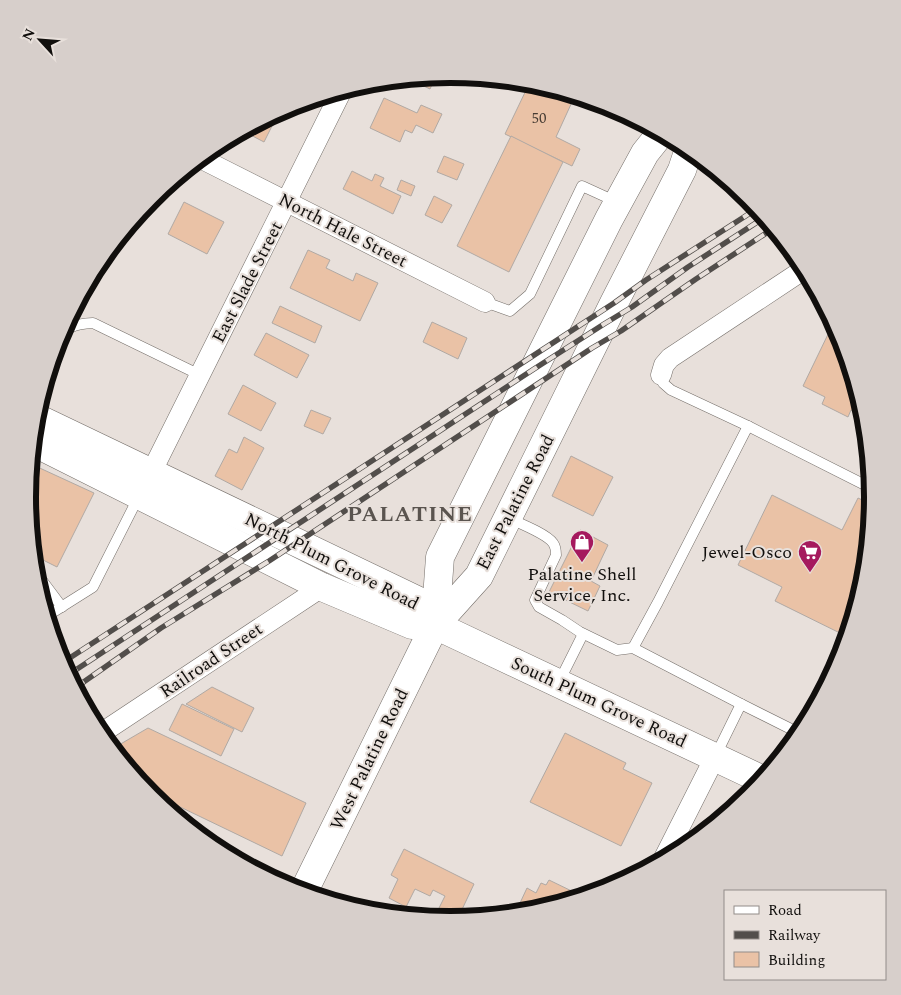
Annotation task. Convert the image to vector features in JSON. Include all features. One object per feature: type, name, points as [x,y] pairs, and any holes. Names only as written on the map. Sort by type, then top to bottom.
[{"type":"main road","points":[[435,625],[440,557],[617,202],[645,153],[657,138]]},
{"type":"main road","name":"East Palatine Road","points":[[435,625],[479,576],[682,170],[686,157]]},
{"type":"main road","name":"North Plum Grove Road","points":[[40,445],[145,484],[269,528],[423,603],[435,625],[412,625],[322,587],[145,484],[43,422]]},
{"type":"main road","name":"South Plum Grove Road","points":[[435,625],[756,777]]},
{"type":"main road","name":"West Palatine Road","points":[[307,886],[435,625]]},
{"type":"street","name":"East Slade Street","points":[[145,484],[338,99]]},
{"type":"street","name":"North Hale Street","points":[[208,162],[485,302]]},
{"type":"street","points":[[661,375],[664,365],[670,358],[799,273]]},
{"type":"street","name":"Railroad Street","points":[[107,729],[322,587]]},
{"type":"street","points":[[668,850],[715,757]]},
{"type":"lane","points":[[485,302],[510,311],[530,294],[582,186],[617,202]]},
{"type":"lane","points":[[74,326],[93,324],[200,375]]},
{"type":"lane","points":[[661,375],[663,383],[671,390],[864,484]]},
{"type":"lane","points":[[633,648],[748,426]]},
{"type":"lane","points":[[52,613],[93,587],[145,484]]},
{"type":"lane","points":[[508,518],[546,536],[553,543],[556,550],[556,555],[535,600],[539,606],[583,634],[617,650],[633,648],[793,730]]},
{"type":"lane","points":[[46,585],[62,607]]},
{"type":"lane","points":[[559,683],[583,634]]},
{"type":"lane","points":[[715,757],[742,704]]},
{"type":"building","points":[[420,84],[432,84],[430,89]]},
{"type":"building","points":[[526,90],[531,91],[572,102],[556,137],[580,149],[572,166],[505,134]]},
{"type":"building","points":[[384,98],[417,113],[421,105],[442,114],[433,133],[416,125],[412,133],[405,130],[400,142],[370,128]]},
{"type":"building","points":[[273,123],[264,142],[251,135]]},
{"type":"building","points":[[511,136],[563,162],[509,272],[457,246]]},
{"type":"building","points":[[444,156],[464,164],[457,180],[437,172]]},
{"type":"building","points":[[352,171],[372,181],[375,174],[384,178],[380,186],[401,196],[393,214],[343,189]]},
{"type":"building","points":[[401,180],[415,186],[411,196],[397,190]]},
{"type":"building","points":[[434,196],[452,205],[442,223],[425,215]]},
{"type":"building","points":[[184,202],[224,222],[207,254],[168,234]]},
{"type":"building","points":[[308,250],[330,260],[326,268],[353,281],[356,273],[378,283],[360,321],[290,288]]},
{"type":"building","points":[[280,306],[322,326],[315,343],[272,323]]},
{"type":"building","points":[[432,322],[467,338],[458,359],[423,342]]},
{"type":"building","points":[[830,331],[843,364],[856,412],[851,410],[848,417],[822,404],[825,397],[803,386]]},
{"type":"building","points":[[266,333],[309,355],[297,378],[254,355]]},
{"type":"building","points":[[243,385],[276,403],[261,431],[228,414]]},
{"type":"building","points":[[311,410],[331,418],[323,434],[304,426]]},
{"type":"building","points":[[244,437],[264,448],[242,490],[215,476],[229,449],[237,453]]},
{"type":"building","points":[[571,456],[613,477],[593,516],[552,496]]},
{"type":"building","points":[[37,467],[94,493],[57,567],[41,559],[37,525]]},
{"type":"building","name":"Jewel-Osco","points":[[772,495],[842,530],[858,498],[865,501],[864,525],[857,578],[842,634],[775,601],[782,587],[738,565]]},
{"type":"building","name":"Palatine Shell Service, Inc.","points":[[580,530],[608,545],[591,581],[600,586],[588,611],[549,592]]},
{"type":"building","points":[[212,687],[254,708],[242,732],[186,704]]},
{"type":"building","points":[[182,704],[234,729],[221,756],[169,730]]},
{"type":"building","points":[[148,728],[306,803],[282,856],[170,802],[139,771],[119,745]]},
{"type":"building","points":[[565,733],[626,763],[623,769],[652,783],[621,846],[530,802]]},
{"type":"building","points":[[404,849],[474,884],[461,912],[446,912],[439,908],[445,896],[433,890],[430,896],[415,889],[406,907],[389,898],[398,879],[391,875]]},
{"type":"building","points":[[549,880],[575,893],[531,904],[524,905],[520,903],[527,888],[536,893],[541,883],[546,885]]},
{"type":"railway","points":[[69,658],[751,213]]},
{"type":"railway","points":[[74,671],[534,369],[632,307],[688,267],[759,221]]},
{"type":"railway","points":[[81,684],[161,628],[269,561],[592,348],[621,331],[768,232]]},
{"type":"place","name":"Palatine Shell Service, Inc.","points":[[582,563]]},
{"type":"place","name":"Jewel-Osco","points":[[810,573]]},
{"type":"district","name":"PALATINE","points":[[410,513]]}]
